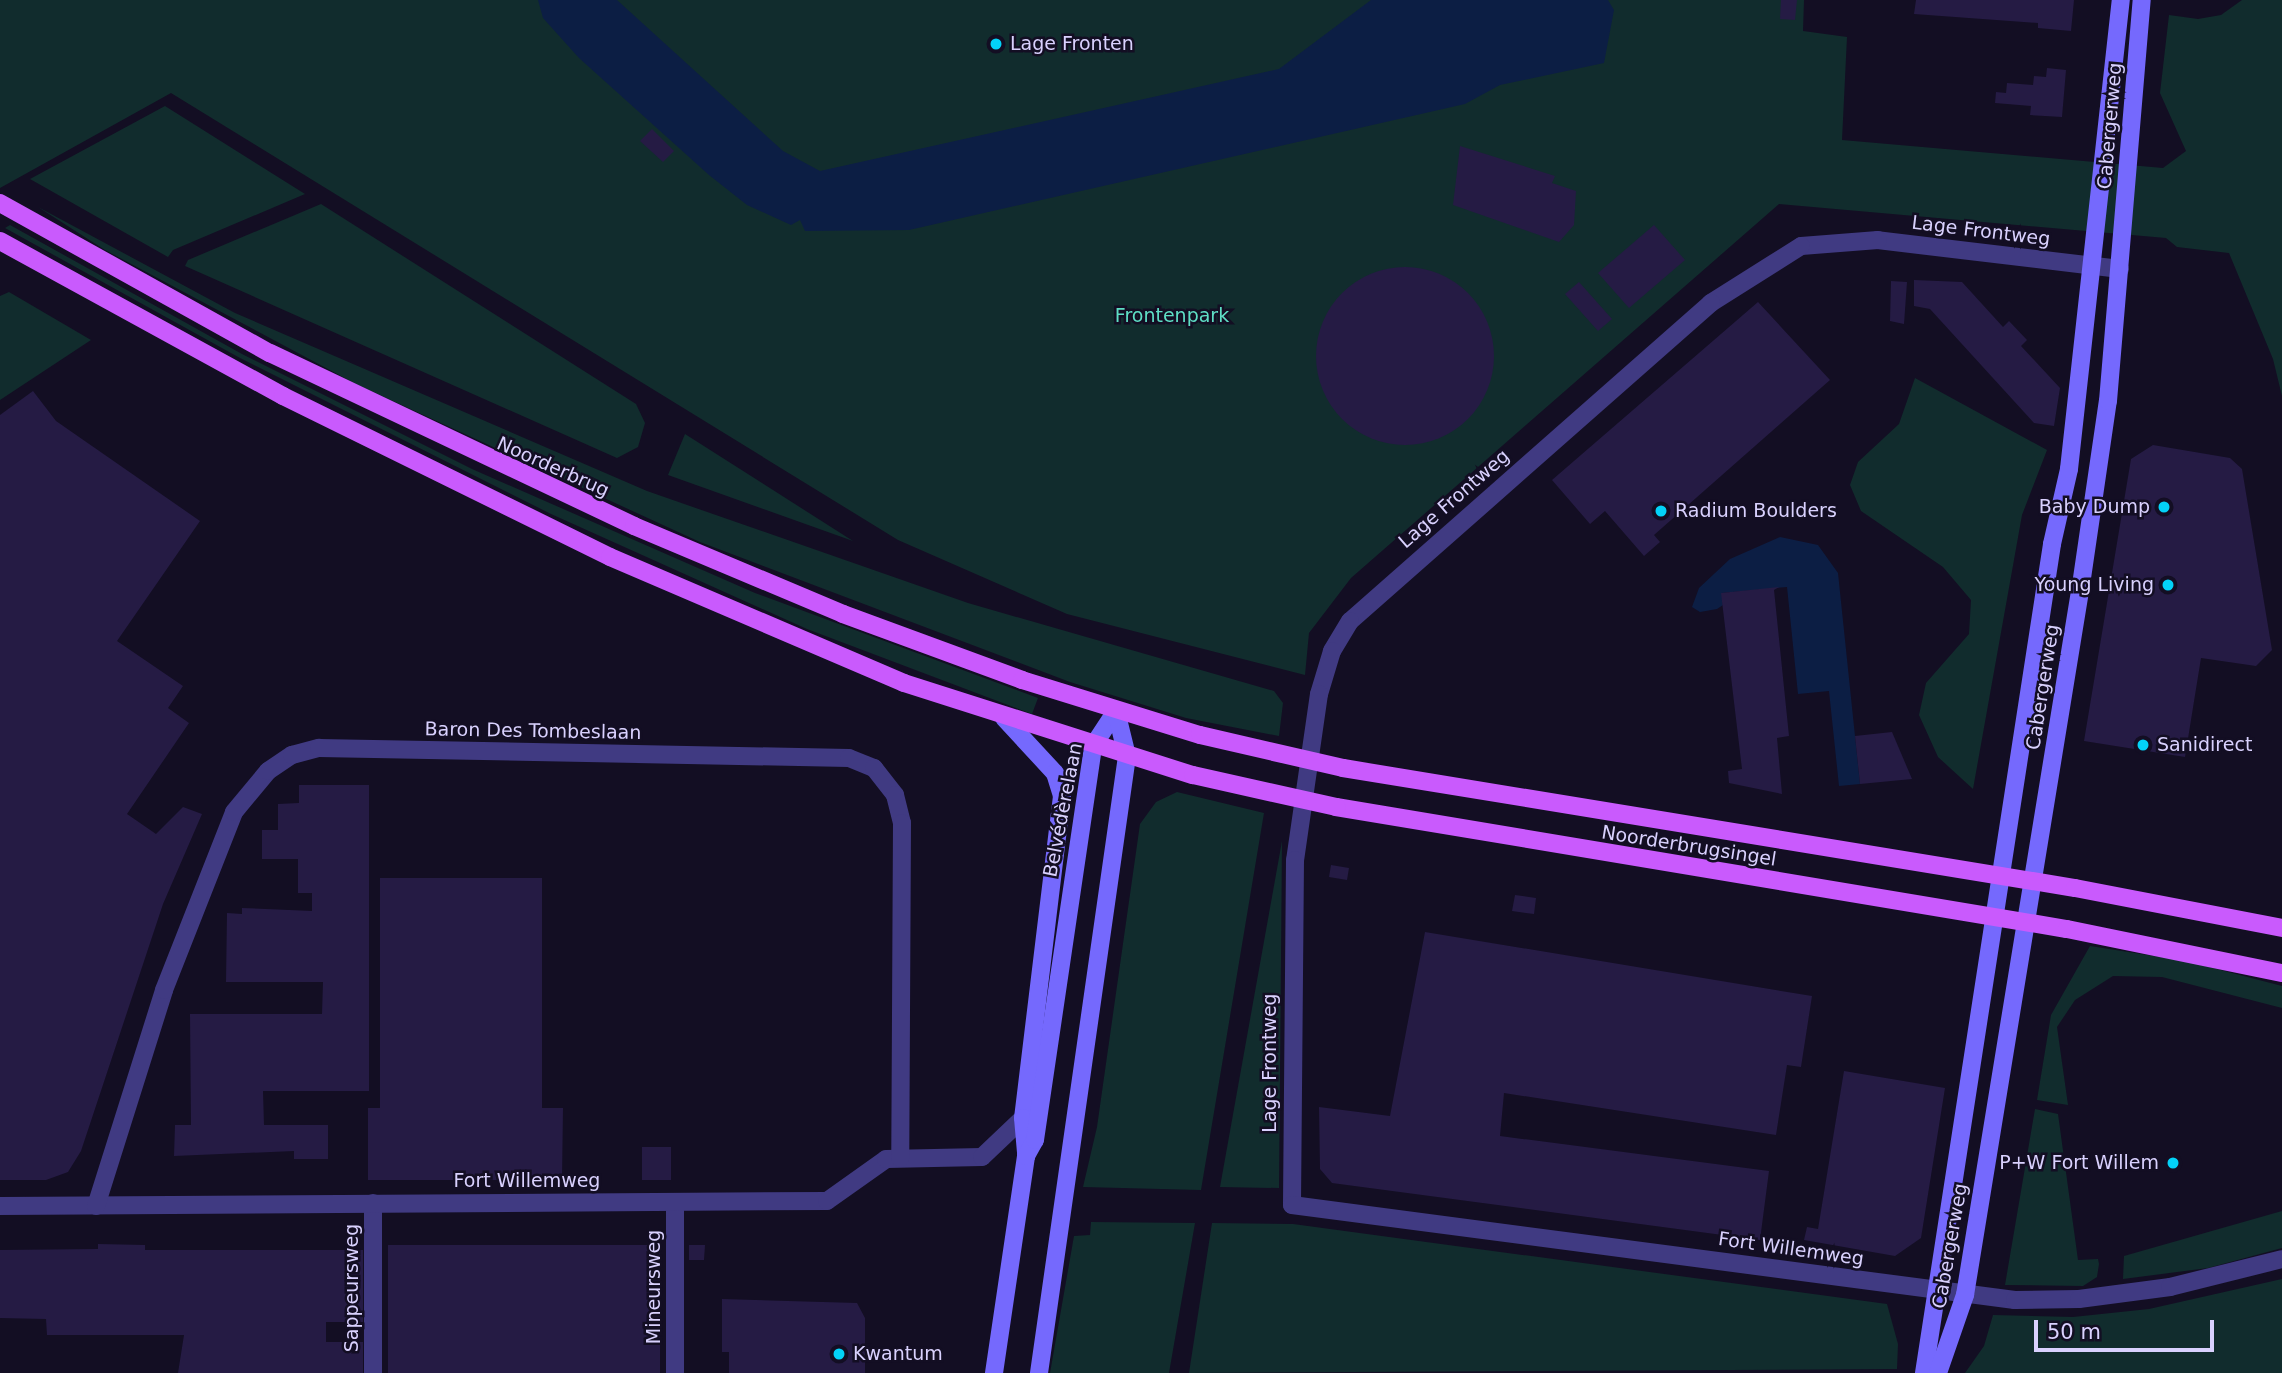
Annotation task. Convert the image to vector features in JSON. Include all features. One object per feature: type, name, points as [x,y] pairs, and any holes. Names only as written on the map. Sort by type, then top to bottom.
[{"type":"main road","name":"Noorderbrug","points":[[0,203],[270,353],[489,461],[843,614],[1116,711]]},
{"type":"main road","points":[[0,241],[306,408],[610,557],[825,652],[1004,718],[1093,746]]},
{"type":"main road","name":"Noorderbrugsingel","points":[[1116,711],[1200,735],[1343,768],[2033,881],[2282,928]]},
{"type":"main road","name":"Noorderbrugsingel","points":[[1093,746],[1194,775],[1336,807],[2026,922],[2282,973]]},
{"type":"street","name":"Cabergerweg","points":[[1924,1373],[1934,1291],[1993,917],[2069,469],[2093,231],[2121,0]]},
{"type":"street","name":"Cabergerweg","points":[[1938,1373],[1965,1295],[2108,401],[2143,0]]},
{"type":"street","name":"Lage Frontweg","points":[[1292,1205],[1295,860],[1319,694],[1332,652],[1350,621],[1711,303],[1801,246],[1878,240],[2120,269]]},
{"type":"street","name":"Belvédèrelaan","points":[[994,1373],[1026,1156],[1035,1140],[1093,746],[1116,711]]},
{"type":"street","points":[[1040,1373],[1127,756],[1116,711]]},
{"type":"street","points":[[1004,718],[1055,774],[1062,796],[1023,1118],[1026,1156]]},
{"type":"street","name":"Baron Des Tombeslaan","points":[[96,1206],[164,990],[234,812],[268,771],[292,755],[318,748],[849,758],[874,768],[895,794],[902,823],[900,1158]]},
{"type":"street","name":"Fort Willemweg","points":[[0,1206],[827,1201],[840,1197],[881,1161],[900,1158],[982,1157],[1023,1118]]},
{"type":"street","name":"Mineursweg","points":[[675,1202],[675,1373]]},
{"type":"street","name":"Sappeursweg","points":[[373,1203],[373,1373]]},
{"type":"street","name":"Fort Willemweg","points":[[1292,1205],[1965,1295],[2046,1301],[2136,1292],[2282,1259]]},
{"type":"green space","name":"Frontenpark","points":[[0,0],[1804,0],[1803,31],[1847,37],[1842,140],[2163,168],[2186,151],[2160,93],[2169,15],[2198,19],[2221,15],[2242,0],[2282,0],[2282,396],[2273,359],[2229,253],[2177,247],[2166,238],[1779,204],[1351,578],[1309,633],[1305,675],[1067,614],[898,540],[171,93],[0,188]]},
{"type":"green space","points":[[165,106],[305,194],[173,250],[168,257],[30,179]]},
{"type":"green space","points":[[321,204],[636,404],[645,423],[638,447],[617,458],[185,266],[188,260]]},
{"type":"green space","points":[[38,207],[235,313],[647,491],[968,603],[1274,691],[1283,703],[1279,736],[1186,718],[1070,682],[700,542],[356,384],[105,250]]},
{"type":"green space","points":[[10,225],[242,354],[472,469],[755,593],[1038,698],[1032,714],[807,629],[551,514],[240,358],[5,228]]},
{"type":"green space","points":[[9,292],[91,340],[0,400],[0,296]]},
{"type":"green space","points":[[1915,378],[2047,450],[2022,515],[1973,789],[1938,757],[1919,715],[1926,683],[1969,634],[1971,600],[1943,567],[1861,511],[1850,485],[1858,462],[1899,424]]},
{"type":"green space","points":[[685,434],[853,541],[668,475]]},
{"type":"green space","points":[[1177,792],[1264,813],[1201,1190],[1083,1187],[1097,1127],[1140,824],[1156,802]]},
{"type":"green space","points":[[1282,841],[1279,1188],[1220,1187]]},
{"type":"green space","points":[[2090,946],[2186,961],[2282,986],[2282,1008],[2162,977],[2113,976],[2075,1000],[2057,1027],[2068,1105],[2037,1100],[2051,1015]]},
{"type":"green space","points":[[2035,1109],[2058,1114],[2078,1260],[2098,1259],[2097,1277],[2083,1286],[2005,1285]]},
{"type":"green space","points":[[2282,1211],[2282,1248],[2208,1268],[2123,1279],[2124,1256]]},
{"type":"green space","points":[[1091,1222],[1195,1223],[1169,1373],[1050,1373],[1074,1236],[1090,1235]]},
{"type":"green space","points":[[1212,1223],[1293,1224],[1887,1304],[1898,1344],[1897,1369],[1189,1373]]},
{"type":"green space","points":[[2282,1279],[2282,1373],[1965,1373],[1984,1346],[1993,1315],[2073,1317],[2149,1309]]},
{"type":"water","points":[[538,0],[617,0],[783,151],[820,171],[1279,69],[1371,0],[1608,0],[1614,10],[1604,63],[1500,85],[1465,104],[909,230],[805,231],[800,220],[791,225],[747,205],[709,175],[579,58],[543,18]]},
{"type":"water","points":[[1780,537],[1818,545],[1838,573],[1860,784],[1839,786],[1829,691],[1798,694],[1787,587],[1722,593],[1723,605],[1717,609],[1700,612],[1692,607],[1699,588],[1730,559]]},
{"type":"building","points":[[1781,0],[1797,0],[1795,20],[1780,19]]},
{"type":"building","points":[[1916,0],[2074,0],[2071,31],[2038,28],[2038,23],[1914,14]]},
{"type":"building","points":[[2047,68],[2066,70],[2062,117],[2030,115],[2031,106],[1995,103],[1996,92],[2006,93],[2007,83],[2033,85],[2034,76],[2046,77]]},
{"type":"building","points":[[652,129],[674,151],[663,162],[640,141]]},
{"type":"building","points":[[1460,146],[1555,176],[1552,183],[1576,191],[1574,225],[1559,242],[1453,205]]},
{"type":"building","points":[[1654,225],[1685,260],[1629,308],[1598,273]]},
{"type":"building","points":[[1405,267],[1439,274],[1468,293],[1487,322],[1494,356],[1487,390],[1468,419],[1439,438],[1405,445],[1371,438],[1342,419],[1323,390],[1316,356],[1323,322],[1342,293],[1371,274]]},
{"type":"building","points":[[1914,280],[1962,282],[2003,327],[2009,321],[2027,340],[2021,346],[2060,388],[2054,426],[2034,423],[1930,309],[1914,306]]},
{"type":"building","points":[[1891,281],[1907,282],[1904,324],[1890,321]]},
{"type":"building","points":[[1579,282],[1612,319],[1598,331],[1565,294]]},
{"type":"building","points":[[1758,302],[1830,380],[1654,535],[1660,542],[1644,556],[1605,511],[1590,524],[1552,480]]},
{"type":"building","points":[[33,391],[56,421],[200,521],[117,641],[183,686],[168,708],[189,723],[127,814],[156,834],[183,807],[202,814],[163,904],[81,1151],[68,1172],[46,1180],[0,1180],[0,415]]},
{"type":"building","points":[[2153,445],[2230,458],[2242,469],[2272,650],[2256,666],[2201,658],[2185,757],[2084,741],[2131,459]]},
{"type":"building","points":[[1779,587],[1774,590],[1789,736],[1777,738],[1782,794],[1729,783],[1728,771],[1742,769],[1721,593]]},
{"type":"building","points":[[1892,732],[1912,779],[1860,784],[1855,736]]},
{"type":"building","points":[[299,785],[369,785],[369,1091],[263,1091],[264,1125],[328,1125],[328,1159],[294,1159],[294,1151],[174,1156],[175,1125],[191,1125],[190,1014],[322,1014],[323,982],[226,982],[227,913],[242,914],[242,908],[312,911],[312,893],[298,893],[298,859],[262,859],[262,830],[278,830],[278,804],[299,803]]},
{"type":"building","points":[[1331,865],[1349,868],[1347,880],[1329,877]]},
{"type":"building","points":[[380,878],[542,878],[542,1108],[563,1108],[562,1180],[368,1180],[368,1108],[380,1108]]},
{"type":"building","points":[[1515,895],[1536,898],[1534,914],[1512,911]]},
{"type":"building","points":[[1425,932],[1812,996],[1801,1067],[1787,1065],[1776,1135],[1504,1093],[1500,1136],[1769,1171],[1760,1240],[1332,1183],[1320,1169],[1319,1107],[1390,1116]]},
{"type":"building","points":[[1844,1071],[1945,1088],[1921,1238],[1895,1256],[1804,1240],[1807,1227],[1818,1229]]},
{"type":"building","points":[[642,1147],[671,1147],[671,1180],[642,1180]]},
{"type":"building","points":[[98,1244],[145,1245],[145,1250],[363,1250],[363,1322],[326,1322],[326,1342],[363,1342],[363,1373],[178,1373],[184,1335],[47,1335],[46,1319],[0,1318],[0,1250],[98,1249]]},
{"type":"building","points":[[388,1245],[660,1245],[660,1373],[388,1373]]},
{"type":"building","points":[[689,1245],[705,1245],[704,1260],[689,1260]]},
{"type":"building","points":[[722,1299],[857,1303],[865,1318],[865,1373],[729,1373],[729,1352],[722,1352]]},
{"type":"place","name":"Lage Fronten","points":[[996,44]]},
{"type":"place","name":"Baby Dump","points":[[2164,507]]},
{"type":"place","name":"Radium Boulders","points":[[1661,511]]},
{"type":"place","name":"Young Living","points":[[2168,585]]},
{"type":"place","name":"Sanidirect","points":[[2143,745]]},
{"type":"place","name":"P+W Fort Willem","points":[[2173,1163]]},
{"type":"place","name":"Kwantum","points":[[839,1354]]}]
